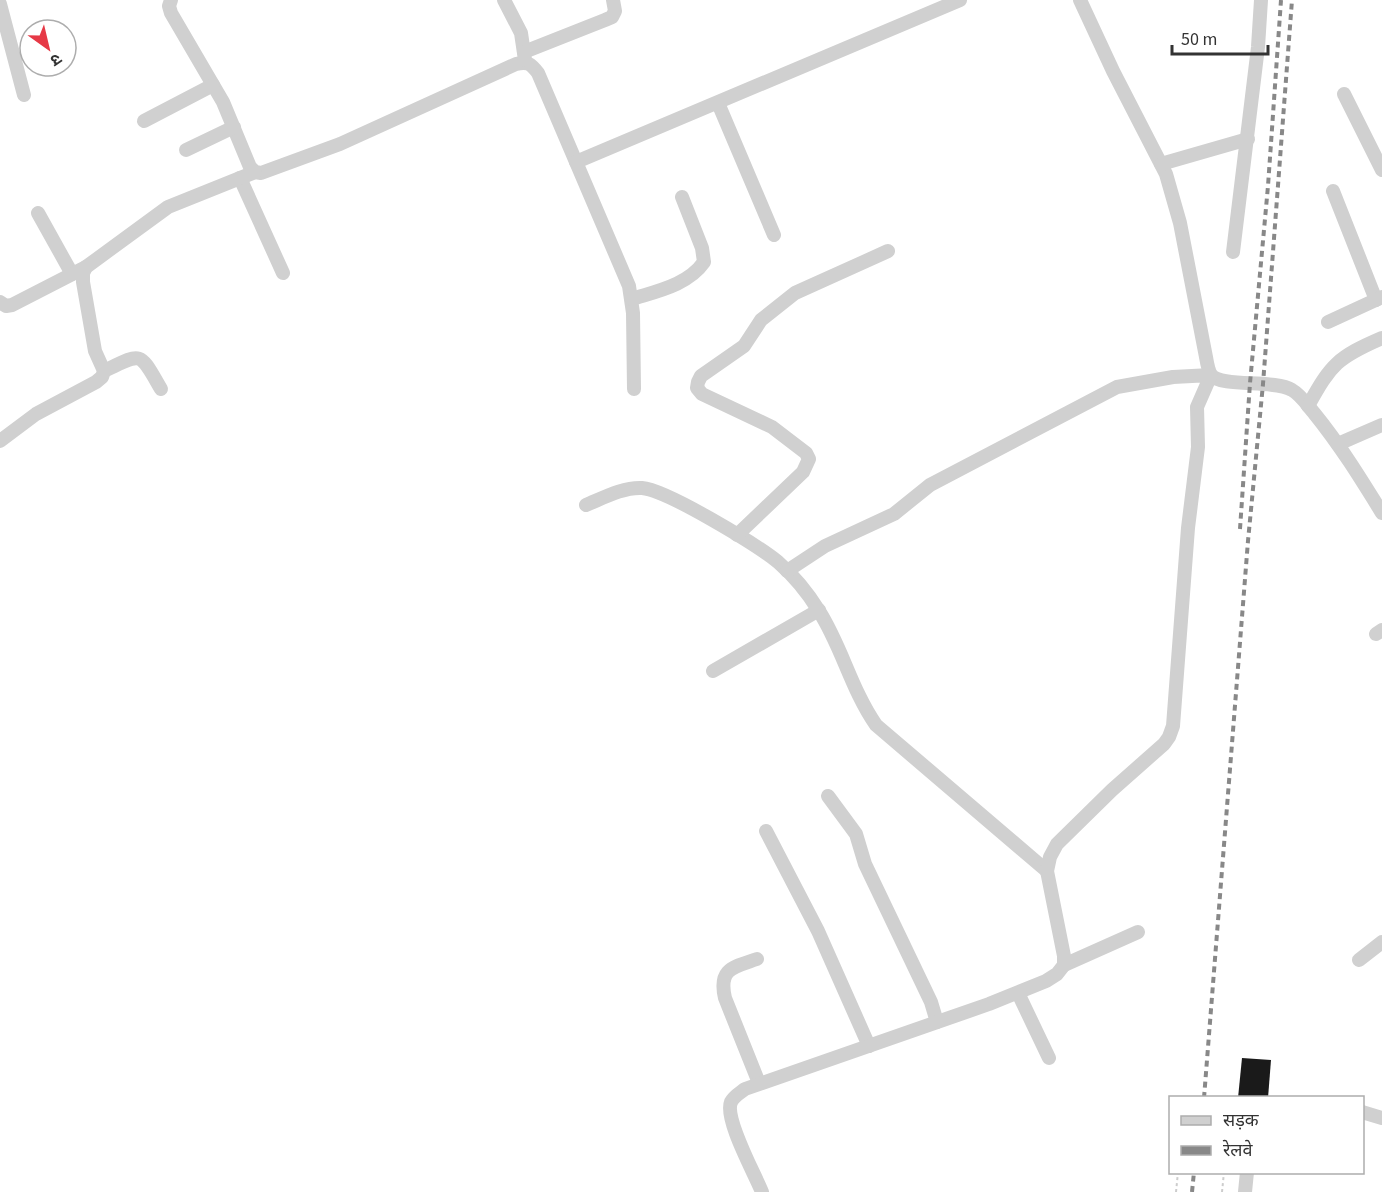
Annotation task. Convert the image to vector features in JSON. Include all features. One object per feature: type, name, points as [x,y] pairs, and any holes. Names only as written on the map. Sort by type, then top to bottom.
[{"type":"street","points":[[171,0],[169,6],[171,13],[213,85],[234,127],[250,167],[255,172]]},
{"type":"street","points":[[505,0],[521,33],[525,57],[538,73],[629,286],[632,299],[634,389]]},
{"type":"street","points":[[0,302],[6,306],[12,305],[86,267],[168,207],[255,172],[261,173],[340,144],[605,20],[615,11],[613,0]]},
{"type":"street","points":[[576,162],[960,0]]},
{"type":"street","points":[[1064,965],[1047,871],[1050,857],[1057,844],[1169,737],[1174,714],[1188,528],[1198,447],[1197,407],[1211,375],[1174,197],[1161,164],[1113,71],[1080,0]]},
{"type":"street","points":[[1233,252],[1248,139],[1261,0]]},
{"type":"street","points":[[0,4],[24,95]]},
{"type":"street","points":[[144,121],[213,85]]},
{"type":"street","points":[[1344,94],[1382,170]]},
{"type":"street","points":[[718,103],[774,235]]},
{"type":"street","points":[[186,150],[234,127]]},
{"type":"street","points":[[1161,164],[1248,139]]},
{"type":"street","points":[[240,178],[283,273]]},
{"type":"street","points":[[1328,322],[1379,298],[1333,191]]},
{"type":"street","points":[[632,299],[680,282],[700,268],[704,262],[702,248],[681,197]]},
{"type":"street","points":[[38,213],[72,274]]},
{"type":"street","points":[[736,535],[803,472],[809,459],[806,453],[772,427],[702,394],[697,388],[701,376],[744,346],[761,320],[795,293],[888,251]]},
{"type":"street","points":[[0,441],[36,414],[102,377],[104,371],[91,336],[83,282],[86,267]]},
{"type":"street","points":[[1308,406],[1331,367],[1353,351],[1382,338]]},
{"type":"street","points":[[104,371],[133,357],[140,357],[161,389]]},
{"type":"street","points":[[787,571],[825,546],[894,514],[930,485],[1117,387],[1173,377],[1211,375],[1227,381],[1281,386],[1290,389],[1308,406],[1338,444],[1382,513]]},
{"type":"street","points":[[1338,444],[1382,425]]},
{"type":"street","points":[[586,505],[623,491],[643,488],[653,490],[682,503],[777,561],[819,610],[863,707],[876,725],[1047,871]]},
{"type":"street","points":[[713,671],[819,610]]},
{"type":"street","points":[[828,796],[856,834],[865,864],[931,1002],[937,1022]]},
{"type":"street","points":[[766,831],[818,931],[869,1046]]},
{"type":"street","points":[[762,1192],[730,1114],[730,1104],[735,1096],[745,1089],[1018,993],[1058,974],[1064,965],[1138,932]]},
{"type":"street","points":[[1359,960],[1382,942]]},
{"type":"street","points":[[757,959],[732,968],[726,973],[722,984],[725,998],[759,1083]]},
{"type":"street","points":[[1018,993],[1049,1058]]},
{"type":"street","points":[[1364,1113],[1382,1118]]},
{"type":"street","points":[[1245,1192],[1246,1174]]},
{"type":"path","points":[[1176,1192],[1178,1174]]},
{"type":"path","points":[[1222,1192],[1224,1174]]},
{"type":"building","points":[[1242,1058],[1271,1060],[1268,1096],[1238,1096]]},
{"type":"railway","points":[[1240,529],[1281,0]]},
{"type":"railway","points":[[1204,1096],[1292,0]]},
{"type":"railway","points":[[1192,1192],[1194,1174]]}]
